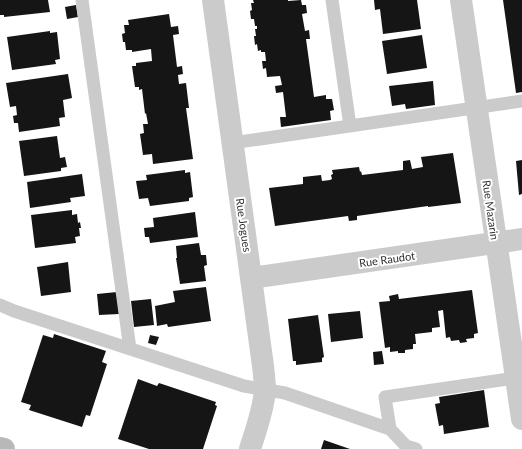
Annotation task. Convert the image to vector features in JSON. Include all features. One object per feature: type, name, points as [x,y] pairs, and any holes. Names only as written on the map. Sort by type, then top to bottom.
[{"type":"main road","points":[[0,448],[4,449]]},
{"type":"street","name":"Rue Jogues","points":[[213,0],[265,390],[262,412],[250,449]]},
{"type":"street","name":"Rue Mazarin","points":[[461,0],[496,243],[519,378],[522,419]]},
{"type":"street","name":"Rue Raudot","points":[[251,278],[522,239]]},
{"type":"lane","points":[[82,0],[130,349]]},
{"type":"lane","points":[[332,0],[350,126]]},
{"type":"lane","points":[[232,143],[522,101]]},
{"type":"lane","points":[[0,305],[244,386],[285,394],[390,429],[406,446],[416,449]]},
{"type":"lane","points":[[390,429],[385,397],[519,378]]},
{"type":"building","points":[[0,0],[48,0],[50,12],[4,17],[4,15],[0,15]]},
{"type":"building","points":[[253,0],[301,0],[302,5],[306,5],[307,13],[302,14],[305,31],[309,30],[310,39],[306,39],[314,97],[326,95],[326,99],[332,99],[334,110],[330,111],[331,120],[281,127],[280,117],[286,117],[283,92],[276,93],[275,86],[282,85],[280,76],[267,77],[266,68],[263,69],[262,61],[266,61],[265,52],[261,52],[261,50],[258,51],[257,44],[255,45],[254,36],[256,36],[255,29],[257,29],[257,26],[255,26],[254,19],[251,19],[250,11],[252,10],[251,3],[254,3]]},
{"type":"building","points":[[374,0],[417,0],[421,29],[383,34],[380,9],[375,10]]},
{"type":"building","points":[[503,0],[522,0],[522,92],[516,93]]},
{"type":"building","points":[[76,5],[78,17],[67,19],[65,7]]},
{"type":"building","points":[[169,14],[171,27],[178,26],[179,34],[173,35],[177,67],[182,66],[183,74],[178,75],[179,84],[186,83],[189,108],[186,108],[193,159],[153,164],[152,154],[143,155],[140,134],[144,133],[143,124],[148,124],[146,113],[145,114],[142,89],[139,90],[139,87],[135,87],[132,66],[136,66],[136,63],[152,61],[151,49],[132,52],[132,50],[126,50],[122,34],[125,33],[124,25],[129,25],[128,20]]},
{"type":"building","points":[[50,31],[50,33],[57,32],[60,59],[55,60],[56,64],[12,70],[7,37]]},
{"type":"building","points":[[422,35],[427,68],[387,74],[382,41]]},
{"type":"building","points":[[68,74],[72,98],[63,100],[65,117],[59,118],[60,126],[19,132],[18,123],[14,123],[13,116],[17,115],[16,106],[10,107],[6,83]]},
{"type":"building","points":[[433,81],[435,105],[406,109],[405,104],[392,106],[389,86]]},
{"type":"building","points":[[57,136],[60,158],[65,157],[67,167],[61,168],[61,171],[24,176],[19,141]]},
{"type":"building","points":[[453,153],[461,203],[357,216],[357,220],[349,221],[348,216],[275,226],[269,188],[303,184],[303,177],[321,175],[322,181],[330,180],[332,179],[331,175],[333,174],[332,170],[359,167],[362,175],[403,170],[403,161],[410,160],[412,169],[423,167],[421,157]]},
{"type":"building","points":[[522,160],[522,194],[519,195],[516,161]]},
{"type":"building","points":[[185,170],[185,173],[190,172],[193,197],[189,198],[189,201],[150,206],[148,198],[139,199],[136,181],[147,180],[146,175]]},
{"type":"building","points":[[82,174],[85,196],[70,198],[71,202],[30,208],[27,182]]},
{"type":"building","points":[[72,210],[72,215],[77,214],[78,223],[80,222],[81,228],[79,228],[80,236],[75,237],[76,243],[35,248],[31,215]]},
{"type":"building","points":[[195,212],[198,237],[150,243],[149,237],[145,237],[144,228],[154,227],[153,218]]},
{"type":"building","points":[[199,243],[201,255],[206,255],[207,265],[204,266],[206,281],[180,284],[176,258],[176,246]]},
{"type":"building","points":[[68,262],[71,292],[41,296],[37,267]]},
{"type":"building","points":[[206,287],[211,321],[168,327],[167,324],[157,326],[155,306],[175,302],[173,291]]},
{"type":"building","points":[[472,290],[478,333],[474,334],[474,338],[466,339],[467,342],[460,343],[459,340],[451,341],[450,337],[446,338],[443,310],[438,311],[440,327],[432,328],[432,332],[415,334],[416,344],[413,344],[413,349],[405,350],[405,353],[398,353],[398,351],[390,352],[390,347],[385,348],[379,302],[390,301],[389,296],[398,294],[399,299]]},
{"type":"building","points":[[117,292],[119,314],[99,315],[97,294]]},
{"type":"building","points":[[151,299],[154,325],[134,327],[131,301]]},
{"type":"building","points":[[360,311],[363,338],[331,342],[328,314]]},
{"type":"building","points":[[318,315],[324,357],[322,358],[322,362],[296,365],[296,361],[293,361],[288,319]]},
{"type":"building","points":[[54,334],[106,351],[102,362],[107,364],[90,416],[86,415],[82,427],[29,410],[31,405],[21,402],[43,335],[53,338]]},
{"type":"building","points":[[150,335],[159,337],[156,345],[148,343]]},
{"type":"building","points":[[382,351],[384,364],[374,365],[373,352]]},
{"type":"building","points":[[138,379],[157,386],[159,383],[216,402],[215,405],[217,406],[203,449],[149,449],[118,439]]},
{"type":"building","points":[[484,390],[489,427],[444,434],[443,425],[439,426],[435,404],[440,403],[439,397]]},
{"type":"building","points":[[324,440],[350,449],[321,449]]}]
